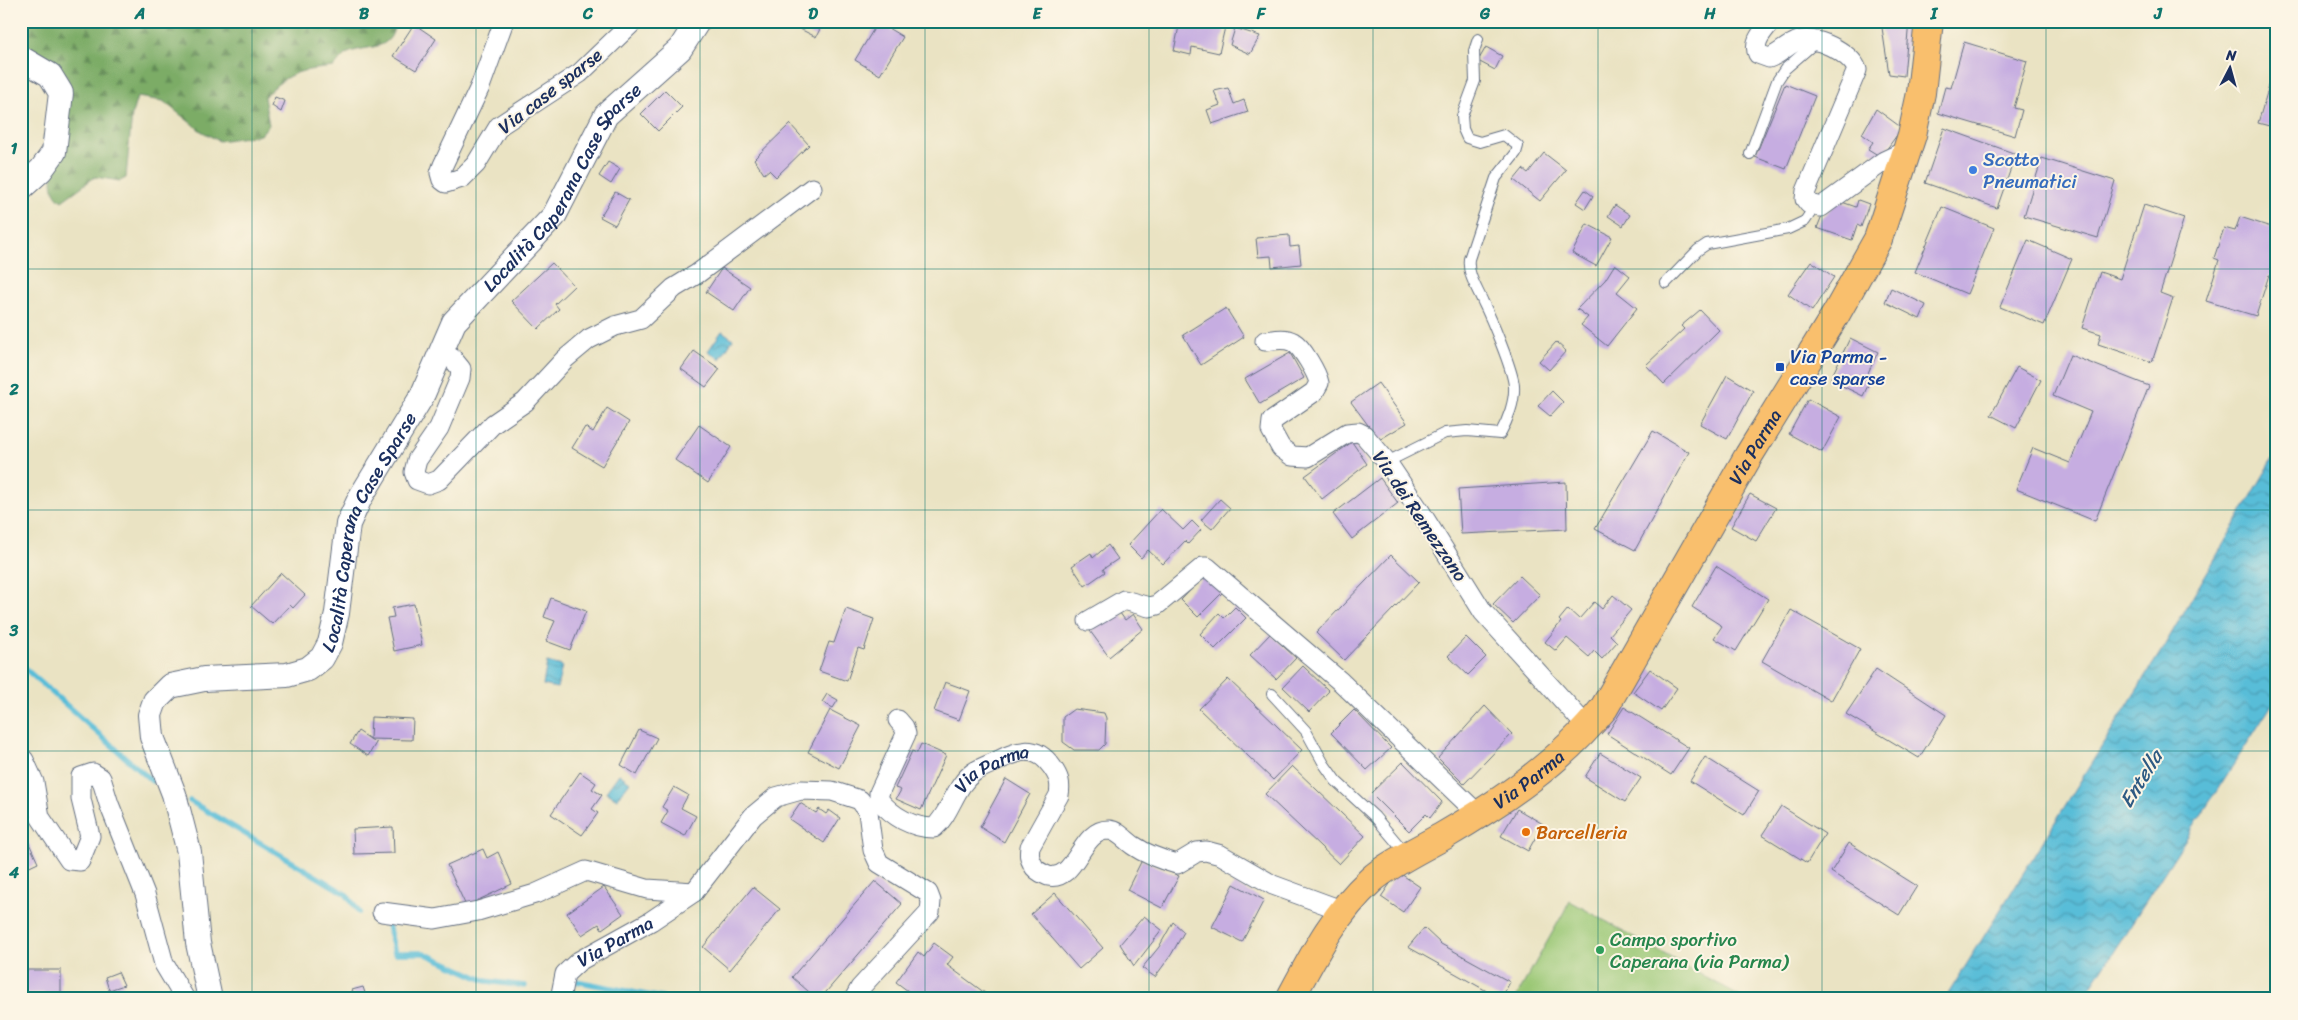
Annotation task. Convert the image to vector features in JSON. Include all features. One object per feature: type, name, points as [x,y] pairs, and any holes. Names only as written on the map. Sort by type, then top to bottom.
[{"type":"main road","name":"Via Parma","points":[[1290,999],[1330,925],[1341,910],[1372,879],[1477,814],[1538,773],[1588,728],[1609,699],[1749,455],[1836,314],[1878,239],[1907,150],[1921,93],[1929,21]]},
{"type":"street","name":"Via case sparse","points":[[504,21],[480,87],[440,173],[442,180],[446,183],[462,178],[472,168],[499,126],[580,73],[634,21]]},
{"type":"street","name":"Località Caperana Case Sparse","points":[[212,994],[198,943],[189,852],[174,794],[152,737],[150,715],[155,701],[170,686],[204,679],[286,675],[308,669],[322,658],[330,643],[336,613],[348,524],[360,498],[422,396],[454,322],[554,216],[606,115],[680,49],[698,21]]},
{"type":"street","points":[[1771,21],[1756,42],[1755,48],[1758,54],[1769,58],[1781,54],[1797,41],[1816,42],[1838,49],[1855,64],[1856,70],[1806,191],[1805,199],[1815,206],[1821,207],[1884,161],[1907,150]]},
{"type":"street","points":[[21,58],[50,75],[61,93],[54,152],[41,170],[21,188]]},
{"type":"street","points":[[440,352],[452,358],[460,368],[460,378],[439,428],[417,460],[414,472],[417,480],[428,484],[439,480],[493,424],[524,402],[565,358],[589,339],[615,326],[641,319],[674,288],[697,274],[812,188]]},
{"type":"street","name":"Via dei Remezzano","points":[[1265,341],[1281,338],[1294,342],[1317,374],[1319,383],[1314,392],[1272,421],[1271,430],[1281,448],[1292,456],[1308,457],[1347,433],[1358,432],[1364,435],[1386,462],[1425,519],[1483,612],[1588,728]]},
{"type":"street","name":"Via Parma","points":[[1088,621],[1124,600],[1149,608],[1157,606],[1203,567],[1208,566],[1341,682],[1477,814]]},
{"type":"street","name":"Via Parma","points":[[898,720],[904,727],[906,734],[879,793],[879,800],[889,811],[908,822],[926,828],[934,828],[941,822],[962,784],[973,772],[1014,753],[1028,751],[1044,756],[1059,777],[1061,786],[1059,795],[1030,847],[1028,855],[1034,868],[1045,875],[1054,877],[1066,871],[1088,842],[1099,833],[1109,830],[1122,835],[1141,850],[1177,864],[1197,852],[1206,851],[1220,855],[1273,885],[1341,910]]},
{"type":"street","points":[[21,760],[24,760],[34,782],[40,817],[69,860],[80,861],[90,836],[81,799],[81,778],[93,773],[101,778],[112,813],[145,894],[164,964],[185,999]]},
{"type":"street","name":"Via Parma","points":[[563,999],[561,994],[565,974],[579,962],[651,921],[694,892],[753,816],[776,797],[801,790],[832,791],[860,800],[868,812],[873,850],[879,862],[919,886],[928,893],[932,901],[930,912],[860,988],[854,999]]},
{"type":"street","points":[[382,912],[435,919],[478,911],[535,894],[586,871],[647,889],[694,892]]},
{"type":"lane","points":[[1386,462],[1445,434],[1467,431],[1500,434],[1514,398],[1514,384],[1510,372],[1488,311],[1468,268],[1474,243],[1496,178],[1516,153],[1518,146],[1504,134],[1480,142],[1467,138],[1463,129],[1462,116],[1475,81],[1474,51],[1478,39]]},
{"type":"lane","points":[[1750,154],[1777,81],[1785,69],[1816,42]]},
{"type":"lane","points":[[1666,283],[1698,250],[1707,244],[1788,229],[1805,221],[1815,206]]},
{"type":"lane","points":[[1272,694],[1306,731],[1336,781],[1375,818],[1409,857]]},
{"type":"green space","points":[[21,21],[395,21],[390,38],[385,43],[348,53],[334,67],[303,71],[281,81],[264,97],[269,125],[260,135],[219,141],[201,131],[163,101],[137,97],[132,114],[126,178],[120,181],[95,177],[62,201],[54,192],[52,179],[68,111],[69,85],[63,72],[21,45]]},
{"type":"green space","name":"Campo sportivo Caperana (via Parma)","points":[[1570,901],[1744,999],[1515,999]]},
{"type":"water","points":[[722,331],[733,339],[720,359],[708,351]]},
{"type":"water","name":"Entella","points":[[2277,452],[2277,697],[2083,999],[1945,999],[2163,648]]},
{"type":"water","points":[[547,662],[562,666],[557,688],[543,685]]},
{"type":"water","points":[[619,774],[630,782],[617,799],[606,792]]},
{"type":"building","points":[[789,21],[824,21],[816,37],[788,23]]},
{"type":"building","points":[[1180,21],[1202,21],[1225,27],[1219,53],[1192,47],[1191,55],[1174,51]]},
{"type":"building","points":[[1881,21],[1909,21],[1904,76],[1889,74]]},
{"type":"building","points":[[878,22],[903,37],[880,75],[855,60]]},
{"type":"building","points":[[414,24],[436,39],[416,70],[393,56]]},
{"type":"building","points":[[1235,28],[1260,36],[1250,54],[1230,45]]},
{"type":"building","points":[[1964,42],[2027,61],[2014,108],[2022,110],[2015,136],[1938,113],[1945,87],[1951,88]]},
{"type":"building","points":[[1486,47],[1502,56],[1495,70],[1478,61]]},
{"type":"building","points":[[2277,59],[2277,128],[2258,123]]},
{"type":"building","points":[[1785,84],[1815,96],[1786,169],[1755,157]]},
{"type":"building","points":[[1228,88],[1234,104],[1244,100],[1248,112],[1212,124],[1207,110],[1220,105],[1214,91]]},
{"type":"building","points":[[665,90],[682,107],[658,131],[641,114]]},
{"type":"building","points":[[275,97],[285,101],[281,112],[272,106]]},
{"type":"building","points":[[1876,109],[1902,128],[1881,157],[1868,149],[1873,142],[1862,134]]},
{"type":"building","points":[[790,124],[809,145],[776,177],[769,170],[764,174],[754,159]]},
{"type":"building","points":[[1944,128],[2016,154],[1997,208],[1925,183]]},
{"type":"building","points":[[1544,153],[1566,170],[1540,201],[1514,180],[1523,169],[1528,173]]},
{"type":"building","points":[[2042,158],[2115,181],[2098,238],[2024,216]]},
{"type":"building","points":[[608,162],[620,169],[611,184],[599,176]]},
{"type":"building","points":[[1585,190],[1593,196],[1585,209],[1576,203]]},
{"type":"building","points":[[615,192],[629,200],[615,225],[600,217]]},
{"type":"building","points":[[1858,200],[1869,204],[1861,227],[1857,225],[1852,240],[1817,228],[1821,218],[1839,201],[1856,207]]},
{"type":"building","points":[[1615,205],[1630,215],[1623,226],[1608,216]]},
{"type":"building","points":[[2144,205],[2184,218],[2160,293],[2173,298],[2152,362],[2098,344],[2101,334],[2082,328],[2100,272],[2120,279]]},
{"type":"building","points":[[1942,207],[1994,228],[1967,294],[1915,272]]},
{"type":"building","points":[[2240,217],[2277,229],[2277,276],[2276,278],[2269,275],[2256,316],[2206,301],[2219,260],[2214,258],[2224,228],[2235,231]]},
{"type":"building","points":[[1587,224],[1612,237],[1596,266],[1572,253]]},
{"type":"building","points":[[1289,235],[1290,247],[1299,246],[1301,264],[1272,267],[1271,256],[1258,257],[1256,238]]},
{"type":"building","points":[[2028,240],[2072,259],[2044,325],[2000,307]]},
{"type":"building","points":[[1811,261],[1834,277],[1812,311],[1788,294]]},
{"type":"building","points":[[552,263],[574,286],[555,304],[559,309],[538,329],[511,301]]},
{"type":"building","points":[[1615,264],[1630,276],[1617,292],[1637,308],[1607,346],[1581,325],[1588,317],[1577,309],[1605,280]]},
{"type":"building","points":[[722,268],[750,287],[734,311],[706,292]]},
{"type":"building","points":[[1891,288],[1926,305],[1920,319],[1885,302]]},
{"type":"building","points":[[1226,308],[1244,337],[1201,365],[1183,335]]},
{"type":"building","points":[[1700,310],[1719,330],[1664,384],[1646,365],[1684,329],[1681,326]]},
{"type":"building","points":[[1850,338],[1878,352],[1866,377],[1871,379],[1863,396],[1830,380]]},
{"type":"building","points":[[1556,342],[1566,351],[1549,370],[1539,361]]},
{"type":"building","points":[[694,351],[720,369],[706,387],[681,369]]},
{"type":"building","points":[[1290,353],[1304,378],[1260,404],[1245,379]]},
{"type":"building","points":[[2070,355],[2149,386],[2095,521],[2016,489],[2033,448],[2070,463],[2091,412],[2053,396]]},
{"type":"building","points":[[2017,367],[2041,380],[2016,428],[1991,415]]},
{"type":"building","points":[[1727,375],[1753,391],[1727,439],[1700,424]]},
{"type":"building","points":[[1378,383],[1407,423],[1379,440],[1351,402]]},
{"type":"building","points":[[1552,391],[1563,402],[1550,416],[1538,406]]},
{"type":"building","points":[[1808,399],[1841,417],[1822,452],[1789,434]]},
{"type":"building","points":[[607,408],[629,422],[602,466],[572,448],[585,427],[593,432]]},
{"type":"building","points":[[699,425],[731,447],[708,483],[675,460]]},
{"type":"building","points":[[1653,431],[1689,452],[1635,550],[1595,529]]},
{"type":"building","points":[[1352,442],[1367,464],[1322,499],[1305,476]]},
{"type":"building","points":[[1380,478],[1398,503],[1352,539],[1333,514]]},
{"type":"building","points":[[1566,482],[1567,529],[1461,534],[1458,489]]},
{"type":"building","points":[[1750,494],[1776,508],[1756,541],[1731,527]]},
{"type":"building","points":[[1220,499],[1230,508],[1212,529],[1201,520]]},
{"type":"building","points":[[1161,509],[1183,530],[1192,521],[1201,530],[1188,544],[1185,541],[1163,564],[1148,550],[1141,558],[1128,545]]},
{"type":"building","points":[[1108,545],[1118,559],[1103,569],[1105,572],[1085,586],[1072,566],[1091,553],[1093,558]]},
{"type":"building","points":[[1391,555],[1419,582],[1344,660],[1316,633]]},
{"type":"building","points":[[1716,566],[1768,599],[1736,651],[1714,638],[1722,626],[1692,607]]},
{"type":"building","points":[[281,573],[305,595],[293,608],[290,605],[272,624],[251,606]]},
{"type":"building","points":[[1204,576],[1222,593],[1198,617],[1181,600]]},
{"type":"building","points":[[1520,576],[1540,595],[1513,623],[1493,604]]},
{"type":"building","points":[[1613,595],[1631,610],[1610,635],[1617,642],[1602,659],[1594,651],[1589,657],[1567,638],[1556,651],[1545,642],[1561,622],[1559,620],[1568,609],[1579,619],[1594,602],[1602,609]]},
{"type":"building","points":[[551,598],[586,611],[570,650],[546,641],[555,621],[544,617]]},
{"type":"building","points":[[414,604],[422,645],[394,651],[387,618],[394,617],[392,608]]},
{"type":"building","points":[[1235,607],[1246,618],[1215,649],[1200,634],[1219,613],[1224,618]]},
{"type":"building","points":[[846,609],[874,619],[864,650],[858,648],[847,681],[819,671],[829,642],[834,643]]},
{"type":"building","points":[[1117,609],[1125,620],[1133,614],[1143,629],[1109,657],[1090,631]]},
{"type":"building","points":[[1791,610],[1860,649],[1831,701],[1762,661]]},
{"type":"building","points":[[1270,634],[1296,658],[1276,679],[1250,655]]},
{"type":"building","points":[[1466,637],[1486,657],[1468,675],[1448,656]]},
{"type":"building","points":[[1303,666],[1329,691],[1309,712],[1283,687]]},
{"type":"building","points":[[1650,669],[1677,688],[1661,711],[1633,692]]},
{"type":"building","points":[[1876,669],[1946,715],[1919,758],[1846,714]]},
{"type":"building","points":[[1228,679],[1302,750],[1273,780],[1199,709]]},
{"type":"building","points":[[945,682],[970,691],[959,720],[934,711]]},
{"type":"building","points":[[827,694],[838,700],[833,708],[822,702]]},
{"type":"building","points":[[1485,706],[1512,734],[1464,784],[1438,758]]},
{"type":"building","points":[[1624,707],[1689,748],[1671,775],[1607,734]]},
{"type":"building","points":[[1074,709],[1104,713],[1106,718],[1105,744],[1099,750],[1074,750],[1063,742],[1063,717]]},
{"type":"building","points":[[830,710],[861,726],[839,768],[808,752]]},
{"type":"building","points":[[1354,710],[1391,748],[1367,770],[1331,733]]},
{"type":"building","points":[[371,717],[413,719],[412,740],[370,739]]},
{"type":"building","points":[[639,730],[657,738],[637,775],[621,765]]},
{"type":"building","points":[[358,731],[376,743],[368,756],[350,744]]},
{"type":"building","points":[[921,744],[946,755],[921,810],[896,799],[901,790],[895,788],[912,751],[917,753]]},
{"type":"building","points":[[1600,753],[1641,778],[1625,802],[1585,777]]},
{"type":"building","points":[[1705,757],[1759,791],[1744,815],[1690,781]]},
{"type":"building","points":[[1403,762],[1442,802],[1430,818],[1426,814],[1409,831],[1371,793]]},
{"type":"building","points":[[1292,766],[1365,836],[1339,864],[1265,794]]},
{"type":"building","points":[[580,772],[596,783],[592,789],[602,795],[592,809],[598,813],[582,835],[551,814]]},
{"type":"building","points":[[1006,779],[1030,794],[1004,842],[980,827]]},
{"type":"building","points":[[674,787],[688,795],[681,808],[696,816],[685,836],[661,823],[668,811],[662,807]]},
{"type":"building","points":[[800,803],[816,813],[819,809],[826,814],[829,810],[840,818],[824,843],[789,819]]},
{"type":"building","points":[[1781,806],[1825,834],[1807,863],[1762,835]]},
{"type":"building","points":[[1517,809],[1543,824],[1528,851],[1501,836]]},
{"type":"building","points":[[393,827],[394,853],[354,854],[353,829]]},
{"type":"building","points":[[28,841],[38,863],[21,871],[21,844]]},
{"type":"building","points":[[1849,843],[1917,886],[1899,915],[1831,872]]},
{"type":"building","points":[[483,849],[487,858],[498,852],[512,884],[466,906],[447,865]]},
{"type":"building","points":[[1142,860],[1179,876],[1162,908],[1127,890]]},
{"type":"building","points":[[1398,872],[1420,887],[1403,912],[1381,897]]},
{"type":"building","points":[[875,881],[902,904],[820,999],[817,999],[792,977]]},
{"type":"building","points":[[1234,884],[1264,900],[1242,942],[1212,927]]},
{"type":"building","points":[[604,887],[623,914],[602,929],[599,924],[582,935],[567,913]]},
{"type":"building","points":[[753,887],[780,909],[730,970],[703,947]]},
{"type":"building","points":[[1055,893],[1103,948],[1079,969],[1031,914]]},
{"type":"building","points":[[1144,916],[1162,930],[1134,966],[1120,944]]},
{"type":"building","points":[[1173,922],[1184,932],[1171,955],[1155,977],[1142,968],[1159,947]]},
{"type":"building","points":[[1424,928],[1441,944],[1510,982],[1501,999],[1408,947]]},
{"type":"building","points":[[934,943],[953,957],[947,965],[993,999],[902,999],[908,991],[896,982],[918,952],[924,957]]},
{"type":"building","points":[[23,970],[61,970],[61,993],[23,993]]},
{"type":"building","points":[[118,972],[124,985],[109,990],[105,977]]},
{"type":"building","points":[[363,987],[367,999],[341,999],[354,995],[352,990]]},
{"type":"waterway","points":[[21,665],[152,781]]},
{"type":"waterway","points":[[190,801],[346,894],[359,912]]},
{"type":"waterway","points":[[388,925],[395,953],[424,953],[486,981],[525,986]]},
{"type":"waterway","points":[[576,981],[667,999]]},
{"type":"place","name":"Scotto Pneumatici","points":[[1973,170]]},
{"type":"place","name":"Via Parma - case sparse","points":[[1780,367]]},
{"type":"place","name":"Barcelleria","points":[[1526,832]]},
{"type":"place","name":"Campo sportivo Caperana (via Parma)","points":[[1600,950]]}]
